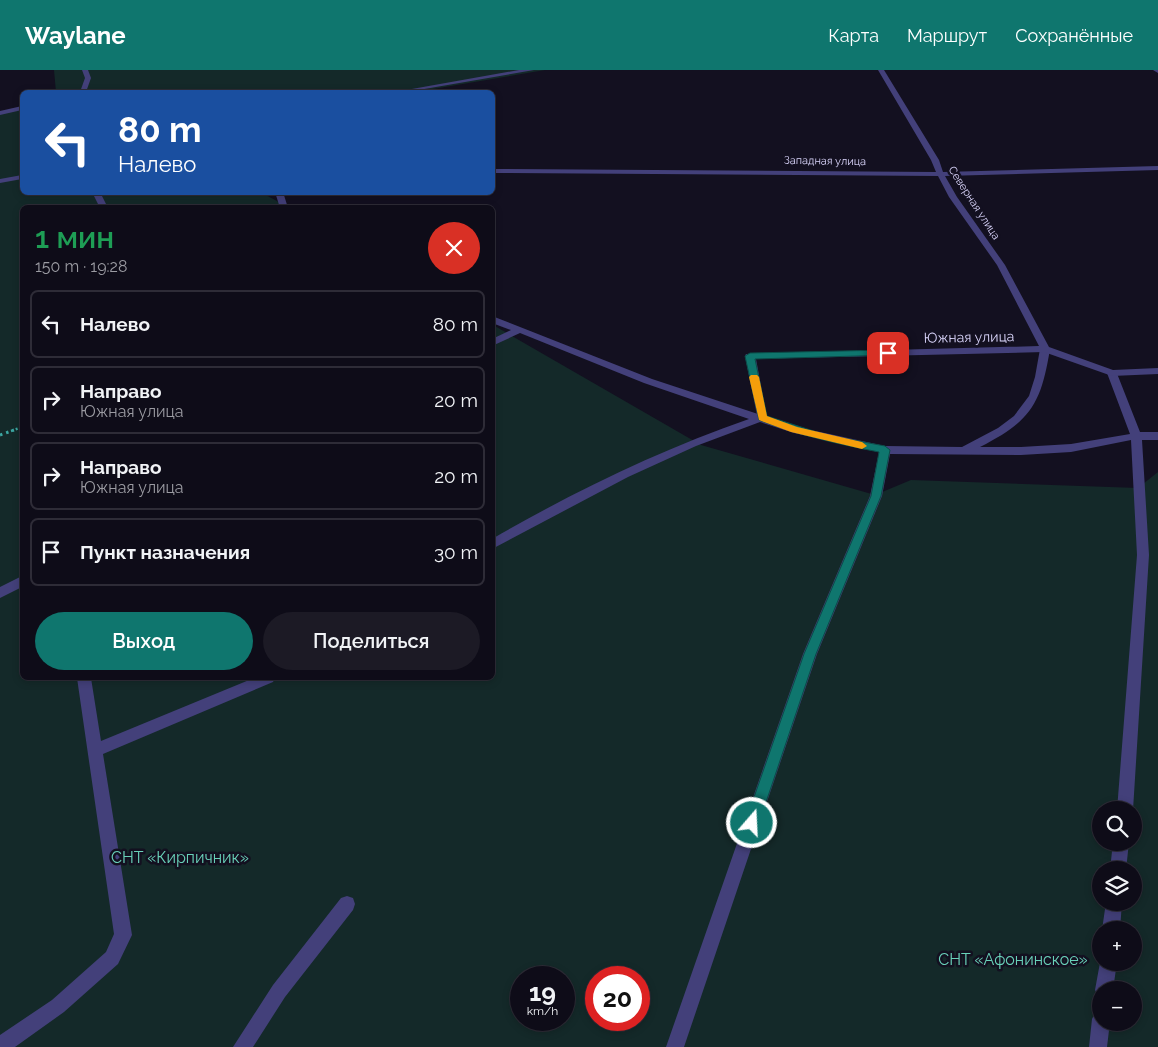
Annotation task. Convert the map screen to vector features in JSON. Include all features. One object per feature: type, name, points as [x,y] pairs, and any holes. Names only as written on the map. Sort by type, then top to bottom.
[{"type":"street","points":[[84,90],[88,78],[85,70]]},
{"type":"street","points":[[410,90],[531,70]]},
{"type":"street","name":"Северная улица","points":[[881,70],[935,160],[939,174],[994,255],[1045,349]]},
{"type":"street","points":[[0,113],[20,108]]},
{"type":"street","name":"Западная улица","points":[[495,171],[939,174],[1158,168]]},
{"type":"street","points":[[0,181],[20,176]]},
{"type":"street","points":[[495,320],[648,381],[794,430],[885,450],[1020,452],[1072,448],[1136,436],[1158,436]]},
{"type":"street","points":[[495,342],[519,330]]},
{"type":"street","points":[[961,452],[995,435],[1017,418],[1032,402],[1045,349]]},
{"type":"street","name":"Южная улица","points":[[762,418],[750,356],[1045,349],[1112,373],[1158,371]]},
{"type":"street","points":[[1112,373],[1136,436],[1143,555],[1126,801]]},
{"type":"street","points":[[495,543],[551,509],[711,435],[762,418]]},
{"type":"street","points":[[675,1047],[810,654],[876,496],[885,450]]},
{"type":"street","points":[[0,593],[20,582]]},
{"type":"street","points":[[0,1046],[58,1006],[112,958],[122,935],[84,680]]},
{"type":"street","points":[[96,750],[263,680]]},
{"type":"street","points":[[242,1047],[279,991],[347,904]]},
{"type":"street","points":[[1098,1047],[1100,1031]]},
{"type":"path","points":[[0,435],[20,428]]},
{"type":"green space","points":[[54,70],[545,70],[427,90],[56,90]]},
{"type":"green space","points":[[20,108],[20,195],[266,195],[284,205],[20,205],[20,680],[495,680],[495,326],[701,445],[875,495],[911,480],[1138,488],[1158,472],[1158,1047],[0,1047],[0,113]]},
{"type":"slow traffic","points":[[754,377],[762,418],[794,430],[862,446]]},
{"type":"route","points":[[752,823],[810,654],[876,496],[885,450],[794,430],[762,418],[750,356],[888,353]]},
{"type":"park label","name":"СНТ «Кирпичник»","points":[[180,857]]},
{"type":"park label","name":"СНТ «Афонинское»","points":[[1013,959]]}]
